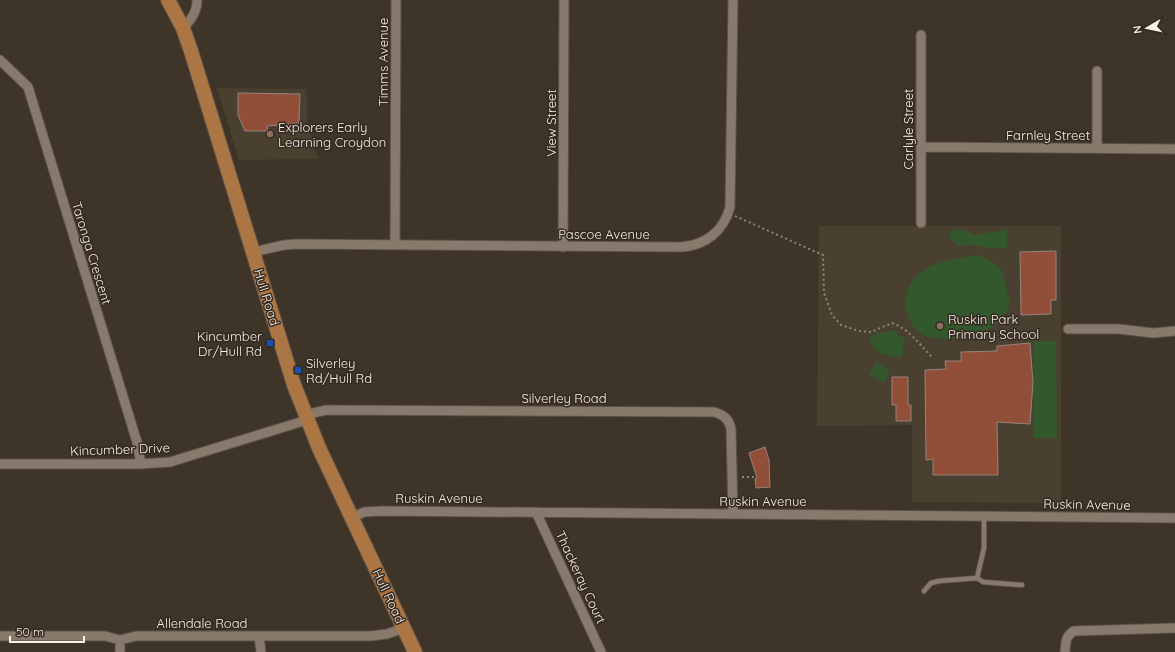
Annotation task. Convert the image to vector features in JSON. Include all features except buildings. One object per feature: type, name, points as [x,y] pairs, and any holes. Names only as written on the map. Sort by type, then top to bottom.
[{"type":"main road","name":"Hull Road","points":[[168,0],[183,28],[191,51],[294,385],[306,418],[415,652]]},
{"type":"street","points":[[183,28],[192,18],[197,5],[197,0]]},
{"type":"street","name":"Timms Avenue","points":[[395,245],[396,0]]},
{"type":"street","name":"View Street","points":[[563,247],[564,0]]},
{"type":"street","name":"Pascoe Avenue","points":[[253,252],[277,246],[296,244],[563,247],[680,247],[698,245],[716,233],[722,226],[728,213],[730,198],[732,0]]},
{"type":"street","name":"Carlyle Street","points":[[921,35],[921,223]]},
{"type":"street","name":"Taronga Crescent","points":[[0,60],[28,87],[137,442],[141,464]]},
{"type":"street","points":[[1097,71],[1097,148]]},
{"type":"street","name":"Farnley Street","points":[[922,147],[1175,149]]},
{"type":"street","points":[[1068,329],[1119,329],[1153,334],[1175,331]]},
{"type":"street","name":"Silverley Road","points":[[306,418],[326,410],[714,412],[726,418],[732,429],[733,514]]},
{"type":"street","name":"Kincumber Drive","points":[[0,464],[141,464],[170,462],[306,418]]},
{"type":"street","name":"Ruskin Avenue","points":[[352,518],[364,512],[382,511],[1175,518]]},
{"type":"street","name":"Thackeray Court","points":[[536,512],[601,652]]},
{"type":"street","name":"Allendale Road","points":[[0,636],[105,636],[120,640],[136,636],[378,635],[404,628]]},
{"type":"street","points":[[1065,652],[1066,638],[1069,633],[1074,631],[1175,628]]},
{"type":"street","points":[[259,636],[261,652]]},
{"type":"street","points":[[120,640],[120,652]]},
{"type":"lane","points":[[977,578],[984,548],[984,516]]},
{"type":"lane","points":[[924,591],[931,584],[939,581],[977,578],[983,582],[1022,585]]},
{"type":"path","points":[[728,213],[823,255],[824,293],[832,316],[841,325],[859,331],[871,332],[892,323],[900,326],[910,334],[933,358]]},
{"type":"path","points":[[742,477],[756,477]]},
{"type":"shaded area","name":"Explorers Early Learning Croydon","points":[[217,88],[307,89],[307,124],[318,159],[239,160]]},
{"type":"shaded area","name":"Ruskin Park Primary School","points":[[819,226],[1061,226],[1061,503],[912,502],[912,425],[817,426]]},
{"type":"green space","points":[[950,230],[967,231],[973,235],[1007,230],[1007,248],[991,248],[974,245],[959,246],[950,239]]},
{"type":"green space","points":[[978,255],[994,263],[1001,270],[1005,280],[1009,303],[1007,311],[1003,317],[998,323],[985,331],[961,339],[934,338],[919,333],[911,322],[906,309],[907,294],[913,280],[919,273],[934,265],[953,259]]},
{"type":"green space","points":[[892,330],[897,331],[897,336],[905,337],[902,357],[883,354],[876,350],[869,341],[876,333]]},
{"type":"green space","points":[[1033,341],[1056,341],[1057,438],[1034,438]]},
{"type":"green space","points":[[876,362],[890,370],[884,383],[869,375]]},
{"type":"place","name":"Explorers Early Learning Croydon","points":[[270,134]]},
{"type":"place","name":"Ruskin Park Primary School","points":[[940,326]]},
{"type":"place","name":"Kincumber Dr/Hull Rd","points":[[270,343]]},
{"type":"place","name":"Silverley Rd/Hull Rd","points":[[298,370]]}]
